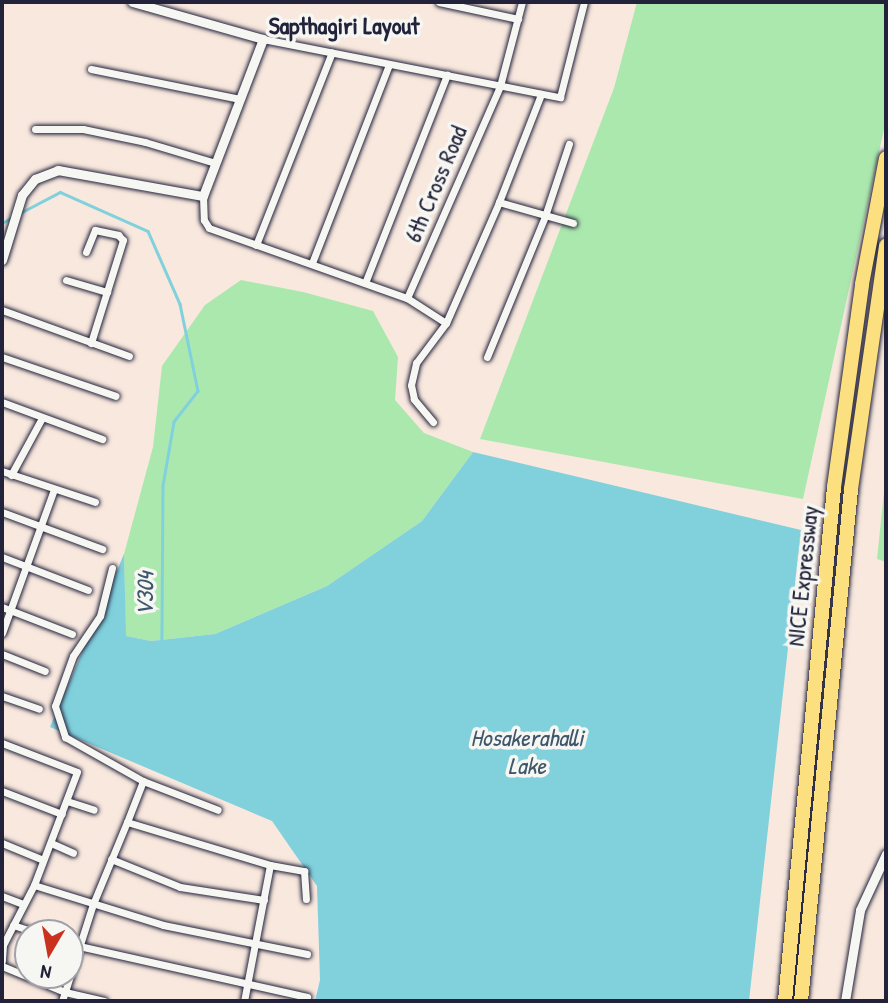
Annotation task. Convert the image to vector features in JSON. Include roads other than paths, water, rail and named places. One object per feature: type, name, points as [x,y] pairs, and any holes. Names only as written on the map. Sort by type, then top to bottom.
[{"type":"highway","name":"NICE Expressway","points":[[785,1001],[834,487],[862,284],[886,159]]},
{"type":"highway","name":"NICE Expressway","points":[[801,1001],[851,489],[886,246]]},
{"type":"street","points":[[134,2],[263,39],[559,97],[584,2]]},
{"type":"street","points":[[439,2],[518,19]]},
{"type":"street","name":"6th Cross Road","points":[[407,298],[500,86],[522,2]]},
{"type":"street","points":[[263,39],[203,196],[204,220],[209,228],[407,298],[446,323]]},
{"type":"street","points":[[256,245],[332,52]]},
{"type":"street","points":[[312,263],[389,64]]},
{"type":"street","points":[[90,69],[240,99]]},
{"type":"street","points":[[365,283],[447,75]]},
{"type":"street","points":[[433,422],[414,399],[411,385],[416,363],[446,323],[499,202],[541,94]]},
{"type":"street","points":[[36,129],[83,129],[145,142],[215,163]]},
{"type":"street","points":[[487,357],[545,216],[569,144]]},
{"type":"street","points":[[2,260],[22,195],[35,179],[58,170],[203,196]]},
{"type":"street","points":[[499,202],[573,223]]},
{"type":"street","points":[[86,252],[95,230],[118,234],[123,240],[91,344]]},
{"type":"street","points":[[66,280],[107,292]]},
{"type":"street","points":[[2,310],[91,344],[129,355]]},
{"type":"street","points":[[2,357],[116,396]]},
{"type":"street","points":[[2,402],[102,439]]},
{"type":"street","points":[[11,475],[42,418]]},
{"type":"street","points":[[2,471],[95,502]]},
{"type":"street","points":[[2,633],[54,489]]},
{"type":"street","points":[[2,512],[102,549]]},
{"type":"street","points":[[2,557],[89,590]]},
{"type":"street","points":[[112,568],[100,616],[73,656],[55,706],[65,737],[143,781],[218,810]]},
{"type":"street","points":[[2,607],[72,634]]},
{"type":"street","points":[[2,654],[46,671]]},
{"type":"street","points":[[2,695],[39,709]]},
{"type":"street","points":[[2,743],[77,772],[34,885],[2,945],[2,961]]},
{"type":"street","points":[[84,936],[93,904],[143,781]]},
{"type":"street","points":[[2,791],[62,814]]},
{"type":"street","points":[[67,800],[94,810]]},
{"type":"street","points":[[127,822],[270,865],[304,871],[306,899]]},
{"type":"street","points":[[2,843],[43,860]]},
{"type":"street","points":[[51,844],[73,853]]},
{"type":"street","points":[[845,1001],[860,910],[886,854]]},
{"type":"street","points":[[111,859],[180,887],[264,900]]},
{"type":"street","points":[[244,1001],[270,865]]},
{"type":"street","points":[[34,885],[163,925],[307,954]]},
{"type":"street","points":[[2,896],[23,904]]},
{"type":"street","points":[[84,948],[307,997]]},
{"type":"street","points":[[2,967],[65,992],[104,1001]]},
{"type":"street","points":[[62,1001],[66,989]]},
{"type":"water","name":"Hosakerahalli Lake","points":[[473,452],[801,530],[749,1001],[315,1001],[320,980],[317,886],[272,821],[50,727],[124,554],[126,636],[151,641],[215,634],[327,586],[422,521]]},
{"type":"waterway","name":"V304","points":[[20,213],[60,192],[148,231],[180,304],[198,391],[174,422],[163,486],[162,642]]},
{"type":"waterway","name":"V304","points":[[2,223],[11,218]]},
{"type":"district","name":"Sapthagiri Layout","points":[[344,26]]}]
